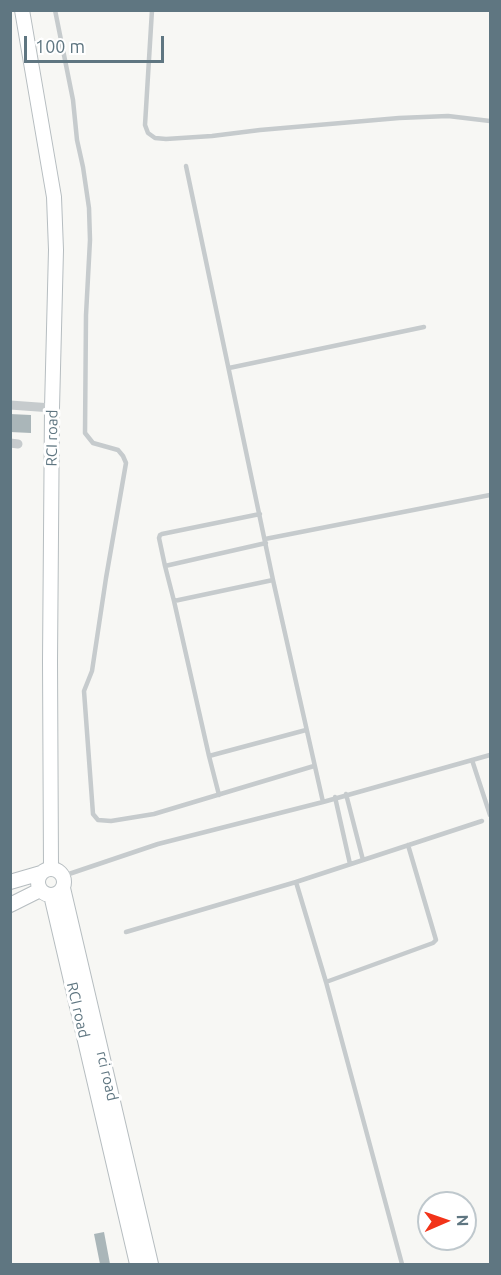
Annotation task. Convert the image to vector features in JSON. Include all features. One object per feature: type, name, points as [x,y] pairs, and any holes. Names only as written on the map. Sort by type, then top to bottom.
[{"type":"street","name":"RCI road","points":[[22,10],[54,197],[56,250],[50,661],[52,882],[138,1264]]},
{"type":"street","points":[[10,405],[52,408]]},
{"type":"street","points":[[10,882],[52,882]]},
{"type":"street","points":[[10,905],[52,882]]},
{"type":"street","name":"rci road","points":[[52,882],[151,1264]]},
{"type":"lane","points":[[55,10],[73,100],[77,140],[89,208],[85,433],[93,443],[117,450],[126,463],[92,671],[84,692],[93,814],[98,820],[111,821],[154,814],[314,766]]},
{"type":"lane","points":[[152,10],[146,125],[148,133],[155,138],[212,136],[399,118],[448,116],[490,121]]},
{"type":"lane","points":[[186,166],[322,802]]},
{"type":"lane","points":[[229,368],[424,327]]},
{"type":"lane","points":[[165,566],[266,541],[490,495]]},
{"type":"lane","points":[[219,795],[159,538],[162,534],[260,514]]},
{"type":"lane","points":[[174,602],[273,580]]},
{"type":"lane","points":[[209,756],[306,730]]},
{"type":"lane","points":[[52,882],[159,844],[490,755]]},
{"type":"lane","points":[[472,760],[490,815]]},
{"type":"lane","points":[[346,794],[363,860]]},
{"type":"lane","points":[[335,798],[350,864]]},
{"type":"lane","points":[[126,932],[296,882],[482,821]]},
{"type":"lane","points":[[326,982],[436,940],[408,845]]},
{"type":"lane","points":[[296,882],[326,982],[402,1264]]},
{"type":"building","points":[[10,414],[31,415],[31,433],[10,432]]},
{"type":"building","points":[[104,1232],[110,1264],[100,1264],[94,1234]]}]
